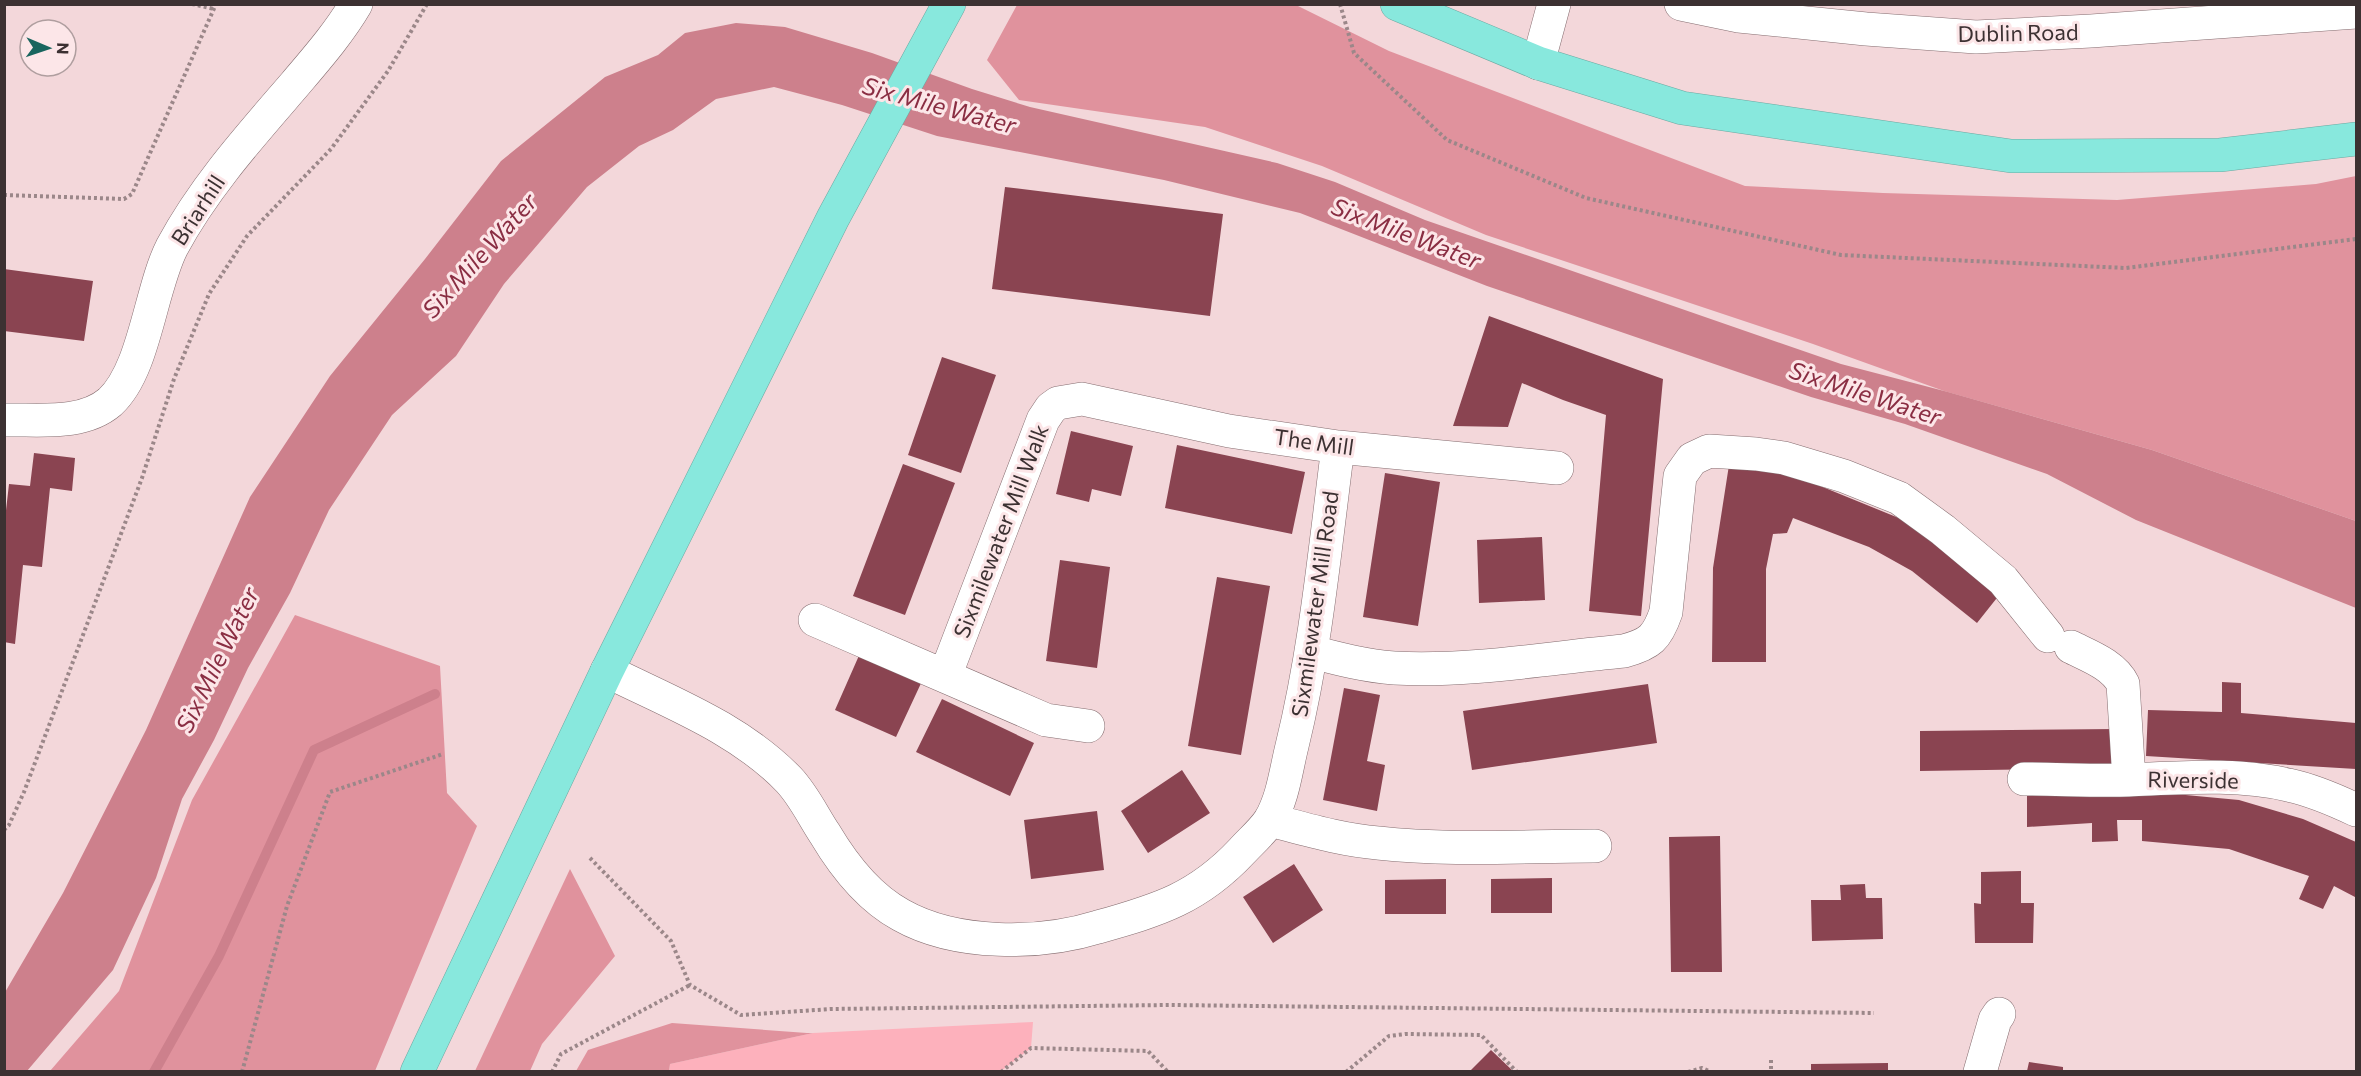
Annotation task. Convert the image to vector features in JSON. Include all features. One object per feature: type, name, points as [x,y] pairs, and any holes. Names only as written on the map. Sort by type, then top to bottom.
[{"type":"highway","points":[[1397,4],[1538,63],[1682,108],[2011,156],[2220,155],[2356,139]]},
{"type":"highway","points":[[417,1071],[607,671],[833,218],[948,7]]},
{"type":"street","name":"Briarhill","points":[[4,420],[68,419],[96,412],[112,400],[128,375],[140,346],[163,268],[186,224],[237,153],[339,31],[356,4]]},
{"type":"street","points":[[1538,63],[1554,4]]},
{"type":"street","name":"Dublin Road","points":[[1681,4],[1739,16],[1976,37],[2356,12]]},
{"type":"street","name":"The Mill","points":[[1073,400],[1090,400],[1229,431],[1338,447],[1557,468]]},
{"type":"street","name":"Sixmilewater Mill Walk","points":[[945,676],[1043,420],[1051,408],[1058,403],[1073,400]]},
{"type":"street","name":"Sixmilewater Mill Road","points":[[607,671],[729,732],[754,748],[792,784],[806,802],[845,866],[874,896],[902,916],[927,927],[952,934],[1002,938],[1051,937],[1086,931],[1146,913],[1190,895],[1206,884],[1235,858],[1270,820],[1284,780],[1305,696],[1338,447]]},
{"type":"street","points":[[1312,652],[1391,668],[1440,669],[1624,651],[1643,646],[1661,628],[1666,612],[1680,476],[1692,459],[1709,451],[1784,458],[1844,476],[1899,498],[1943,530],[2003,580],[2060,641],[2114,672],[2123,684],[2129,780]]},
{"type":"street","points":[[815,620],[1046,720],[1088,726]]},
{"type":"street","name":"Riverside","points":[[2024,779],[2129,780],[2169,777],[2227,779],[2288,785],[2356,810]]},
{"type":"street","points":[[1270,820],[1327,835],[1379,843],[1423,846],[1595,846]]},
{"type":"street","points":[[1980,1071],[1995,1020],[1999,1014]]},
{"type":"path","points":[[4,195],[124,200],[132,194],[215,7],[192,4]]},
{"type":"path","points":[[4,830],[9,825],[24,792],[142,478],[174,379],[209,294],[247,236],[331,149],[388,71],[427,4]]},
{"type":"path","points":[[1340,4],[1354,53],[1447,140],[1586,198],[1841,255],[2126,268],[2356,239]]},
{"type":"path","points":[[242,1071],[287,906],[330,792],[443,754]]},
{"type":"path","points":[[590,858],[671,941],[690,985],[741,1015],[831,1009],[1170,1005],[1874,1013]]},
{"type":"path","points":[[552,1071],[561,1054],[690,985]]},
{"type":"path","points":[[1346,1071],[1389,1036],[1405,1034],[1481,1035],[1517,1071]]},
{"type":"path","points":[[1001,1071],[1031,1048],[1148,1051],[1168,1071]]},
{"type":"path","points":[[1772,1060],[1772,1071]]},
{"type":"path","points":[[1689,1071],[1702,1068],[1711,1071]]},
{"type":"shaded area","points":[[1017,5],[1296,5],[1389,51],[1745,186],[1883,193],[2117,200],[2316,184],[2356,176],[2356,521],[2152,450],[1944,391],[1813,344],[1486,235],[1322,166],[1205,127],[1019,100],[987,60]]},
{"type":"shaded area","points":[[295,615],[440,666],[447,793],[477,826],[375,1071],[50,1071],[119,991],[192,800]]},
{"type":"shaded area","points":[[570,869],[615,956],[542,1044],[530,1071],[475,1071]]},
{"type":"shaded area","points":[[1033,1022],[1031,1048],[1001,1071],[669,1072],[670,1064],[813,1033]]},
{"type":"shaded area","points":[[672,1023],[813,1033],[670,1064],[669,1071],[576,1071],[588,1050]]},
{"type":"water","name":"Six Mile Water","points":[[736,23],[785,27],[872,53],[1030,107],[1277,163],[1335,182],[1425,220],[1841,364],[2152,450],[2356,521],[2356,608],[2136,520],[2047,474],[1905,424],[1811,397],[1487,286],[1300,213],[1164,180],[937,136],[842,105],[774,87],[716,99],[673,130],[639,146],[587,187],[504,284],[456,356],[392,415],[329,510],[290,593],[248,668],[214,740],[182,799],[156,878],[113,970],[27,1071],[5,1071],[4,994],[63,893],[146,730],[250,497],[330,376],[501,161],[605,77],[658,55],[685,33]]},
{"type":"building","points":[[1005,187],[1223,214],[1210,316],[992,289]]},
{"type":"building","points":[[4,269],[93,281],[84,341],[4,331]]},
{"type":"building","points":[[1489,316],[1663,379],[1641,616],[1589,611],[1606,415],[1522,383],[1508,427],[1453,426]]},
{"type":"building","points":[[942,357],[996,375],[961,473],[908,455]]},
{"type":"building","points":[[1071,431],[1133,446],[1121,496],[1092,489],[1089,502],[1056,494]]},
{"type":"building","points":[[1177,445],[1305,472],[1292,534],[1165,508]]},
{"type":"building","points":[[34,453],[75,458],[72,491],[50,488],[42,567],[23,565],[15,644],[4,642],[4,528],[9,484],[30,486]]},
{"type":"building","points":[[903,464],[955,483],[905,615],[853,596]]},
{"type":"building","points":[[1729,465],[1812,472],[1808,481],[1938,534],[2004,589],[1977,623],[1912,571],[1869,547],[1793,518],[1787,533],[1773,534],[1766,569],[1766,662],[1712,662],[1713,568]]},
{"type":"building","points":[[1385,473],[1440,482],[1418,626],[1363,617]]},
{"type":"building","points":[[1542,537],[1545,600],[1479,603],[1477,540]]},
{"type":"building","points":[[1060,560],[1110,567],[1097,668],[1046,661]]},
{"type":"building","points":[[1217,577],[1270,586],[1241,755],[1188,746]]},
{"type":"building","points":[[861,651],[923,679],[896,737],[835,710]]},
{"type":"building","points":[[2222,682],[2241,683],[2241,713],[2356,723],[2356,769],[2146,756],[2148,710],[2222,712]]},
{"type":"building","points":[[1648,684],[1657,743],[1472,770],[1463,711]]},
{"type":"building","points":[[1344,688],[1380,695],[1367,761],[1385,765],[1377,811],[1323,800]]},
{"type":"building","points":[[942,699],[1034,743],[1010,796],[916,752]]},
{"type":"building","points":[[2117,729],[2118,768],[1920,771],[1920,731]]},
{"type":"building","points":[[1182,770],[1210,813],[1148,853],[1121,811]]},
{"type":"building","points":[[2092,791],[2143,791],[2239,800],[2303,819],[2356,842],[2355,897],[2334,886],[2323,909],[2299,899],[2309,876],[2229,849],[2142,841],[2142,820],[2117,820],[2118,841],[2092,842],[2092,823],[2027,827],[2027,796]]},
{"type":"building","points":[[1097,811],[1104,870],[1031,879],[1024,820]]},
{"type":"building","points":[[1720,836],[1722,972],[1671,972],[1669,837]]},
{"type":"building","points":[[1294,864],[1323,910],[1273,943],[1243,897]]},
{"type":"building","points":[[2021,871],[2021,903],[2034,903],[2033,943],[1975,943],[1974,903],[1981,904],[1981,872]]},
{"type":"building","points":[[1552,878],[1552,913],[1491,913],[1491,879]]},
{"type":"building","points":[[1446,879],[1446,914],[1385,914],[1385,880]]},
{"type":"building","points":[[1865,884],[1866,898],[1882,898],[1883,939],[1812,941],[1811,900],[1841,900],[1840,885]]},
{"type":"building","points":[[1491,1050],[1513,1071],[1470,1071]]},
{"type":"building","points":[[2029,1062],[2063,1067],[2063,1071],[2027,1071]]},
{"type":"building","points":[[1888,1063],[1888,1071],[1811,1071],[1811,1064]]},
{"type":"waterway","points":[[154,1072],[219,956],[314,750],[435,694]]}]
